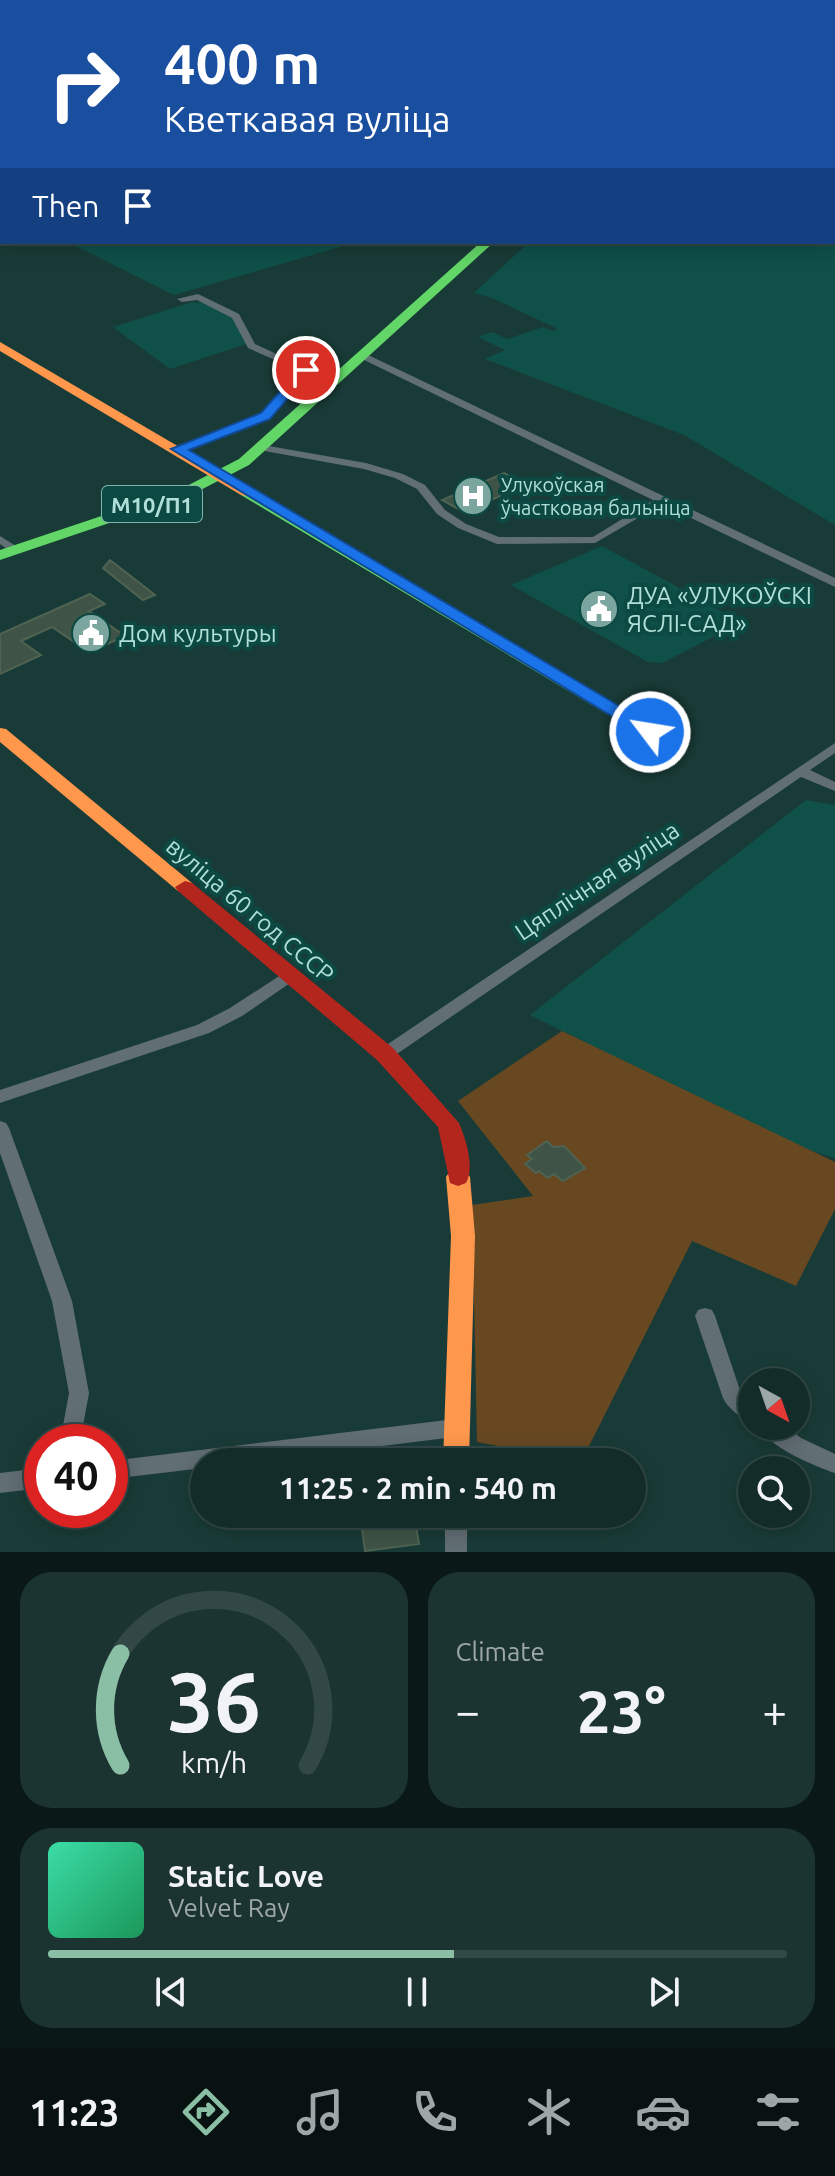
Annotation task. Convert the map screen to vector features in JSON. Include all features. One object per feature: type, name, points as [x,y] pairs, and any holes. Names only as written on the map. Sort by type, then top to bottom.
[{"type":"street","name":"М10/П1","points":[[5,548],[184,493],[221,476],[263,448],[486,244]]},
{"type":"street","points":[[178,449],[265,416],[306,370],[251,346],[236,316],[198,297],[182,299]]},
{"type":"street","points":[[0,346],[650,732]]},
{"type":"street","points":[[363,356],[835,583]]},
{"type":"street","points":[[263,448],[366,466],[399,476],[421,487],[441,512],[462,526],[497,541],[595,540],[660,500]]},
{"type":"street","name":"вуліца 60 год СССР","points":[[0,733],[385,1054],[435,1108],[454,1138],[463,1236],[455,1428]]},
{"type":"street","name":"Цяплічная вуліца","points":[[385,1054],[835,747]]},
{"type":"street","points":[[800,771],[835,787]]},
{"type":"street","points":[[0,1097],[166,1043],[236,1012],[290,975]]},
{"type":"street","points":[[0,1128],[62,1301],[79,1393],[73,1424]]},
{"type":"street","points":[[705,1316],[733,1398],[738,1402]]},
{"type":"street","points":[[128,1468],[455,1428],[456,1448]]},
{"type":"street","points":[[787,1440],[835,1464]]},
{"type":"street","points":[[0,1483],[24,1480]]},
{"type":"street","points":[[456,1528],[456,1552]]},
{"type":"shaded area","points":[[72,244],[350,244],[174,295]]},
{"type":"shaded area","points":[[527,244],[835,244],[835,525],[684,435],[485,359],[505,350],[478,337],[492,332],[507,339],[543,327],[552,331],[558,329],[492,298],[474,293]]},
{"type":"shaded area","points":[[192,302],[204,303],[235,320],[246,344],[170,369],[113,327]]},
{"type":"shaded area","name":"ДУА «УЛУКОЎСКІ ЯСЛІ-САД»","points":[[602,546],[742,622],[662,663],[648,662],[511,585]]},
{"type":"shaded area","points":[[806,800],[835,805],[835,1158],[795,1146],[530,1015]]},
{"type":"shaded area","points":[[562,1031],[835,1162],[835,1209],[796,1286],[692,1241],[588,1448],[508,1448],[477,1442],[472,1205],[533,1196],[458,1101]]},
{"type":"building","points":[[504,473],[527,484],[464,512],[442,500]]},
{"type":"building","points":[[110,560],[155,595],[143,600],[103,568]]},
{"type":"building","name":"Дом культуры","points":[[90,594],[105,604],[89,611],[125,636],[89,652],[52,627],[21,641],[41,655],[0,674],[0,634]]},
{"type":"building","points":[[547,1141],[553,1147],[564,1146],[585,1168],[563,1181],[554,1174],[548,1178],[539,1171],[536,1173],[525,1164],[532,1159],[527,1155]]},
{"type":"building","points":[[362,1528],[416,1528],[419,1544],[365,1551]]},
{"type":"traffic: fast","points":[[0,555],[184,493],[244,462],[486,244]]},
{"type":"traffic: fast","points":[[246,492],[650,732]]},
{"type":"traffic: slow","points":[[0,346],[246,492]]},
{"type":"traffic: slow","points":[[0,733],[185,887]]},
{"type":"traffic: slow","points":[[456,1448],[463,1236],[458,1177]]},
{"type":"traffic: jam","points":[[185,887],[385,1054],[448,1123],[454,1138],[458,1177]]},
{"type":"place","name":"Улукоўская ўчастковая бальніца","points":[[473,496]]},
{"type":"place","name":"ДУА «УЛУКОЎСКІ ЯСЛІ-САД»","points":[[599,609]]},
{"type":"place","name":"Дом культуры","points":[[91,633]]},
{"type":"route","points":[[306,370],[265,416],[178,449],[650,732]]}]
